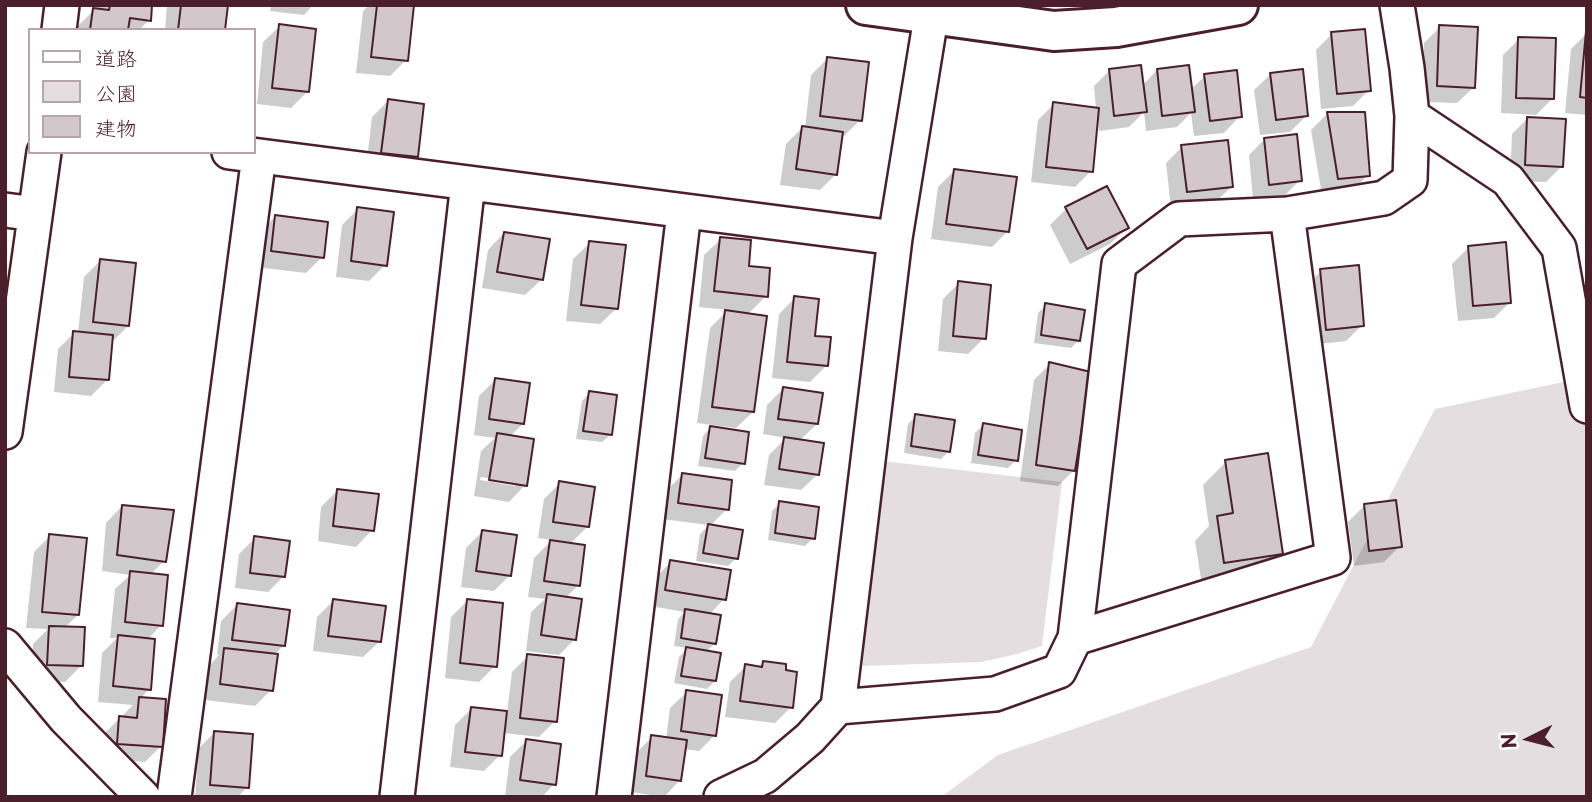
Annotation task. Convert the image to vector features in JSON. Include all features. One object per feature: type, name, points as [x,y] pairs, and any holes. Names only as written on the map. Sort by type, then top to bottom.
[{"type":"street","points":[[59,28],[62,5]]},
{"type":"street","points":[[866,5],[932,9],[1054,30],[1116,27],[1238,5]]},
{"type":"street","points":[[838,707],[995,694],[1059,671],[1075,638],[1119,264],[1179,219],[1287,214],[1384,198],[1410,180],[1412,116],[1408,68],[1397,5]]},
{"type":"street","points":[[721,797],[765,776],[810,738],[838,707],[895,238],[932,9]]},
{"type":"street","points":[[1412,116],[1508,180],[1559,248],[1587,406]]},
{"type":"street","points":[[5,432],[20,212],[43,154]]},
{"type":"street","points":[[174,797],[244,154],[895,238]]},
{"type":"street","points":[[397,797],[468,183]]},
{"type":"street","points":[[614,797],[684,212]]},
{"type":"street","points":[[1075,638],[1333,558],[1287,214]]},
{"type":"street","points":[[5,646],[66,719],[143,797]]},
{"type":"green space","points":[[1587,377],[1587,797],[941,797],[998,755],[1311,647],[1435,409]]},
{"type":"green space","points":[[883,461],[1062,482],[1042,646],[981,662],[863,666],[859,658]]},
{"type":"building","points":[[110,5],[152,5],[151,21],[130,18],[128,28],[90,28],[93,8],[109,10]]},
{"type":"building","points":[[181,5],[228,5],[225,28],[178,28]]},
{"type":"building","points":[[377,5],[414,5],[408,61],[371,57]]},
{"type":"building","points":[[279,24],[316,29],[309,92],[272,88]]},
{"type":"building","points":[[1439,25],[1478,27],[1475,88],[1437,86]]},
{"type":"building","points":[[1365,29],[1371,91],[1337,94],[1331,32]]},
{"type":"building","points":[[1587,31],[1587,98],[1580,97]]},
{"type":"building","points":[[1518,37],[1556,38],[1554,99],[1516,98]]},
{"type":"building","points":[[827,57],[869,62],[862,121],[820,116]]},
{"type":"building","points":[[1141,65],[1147,112],[1114,116],[1109,69]]},
{"type":"building","points":[[1189,65],[1195,112],[1162,116],[1157,69]]},
{"type":"building","points":[[1303,69],[1308,116],[1276,120],[1270,73]]},
{"type":"building","points":[[1237,70],[1242,117],[1210,121],[1204,74]]},
{"type":"building","points":[[388,99],[424,104],[418,157],[381,153]]},
{"type":"building","points":[[1053,102],[1099,108],[1093,172],[1046,167]]},
{"type":"building","points":[[1327,112],[1365,112],[1370,176],[1338,179]]},
{"type":"building","points":[[1527,117],[1566,119],[1563,167],[1525,165]]},
{"type":"building","points":[[802,126],[843,132],[837,175],[796,169]]},
{"type":"building","points":[[1297,134],[1302,181],[1269,185],[1264,138]]},
{"type":"building","points":[[1228,140],[1233,187],[1187,192],[1181,145]]},
{"type":"building","points":[[954,169],[1017,177],[1009,232],[946,224]]},
{"type":"building","points":[[1107,186],[1129,228],[1087,249],[1065,207]]},
{"type":"building","points":[[357,207],[394,212],[387,266],[351,261]]},
{"type":"building","points":[[275,215],[328,222],[324,258],[271,251]]},
{"type":"building","points":[[504,232],[550,239],[543,280],[497,272]]},
{"type":"building","points":[[720,237],[751,240],[749,266],[770,268],[768,297],[714,291]]},
{"type":"building","points":[[589,241],[626,245],[618,309],[581,305]]},
{"type":"building","points":[[1506,242],[1511,303],[1473,306],[1468,246]]},
{"type":"building","points":[[100,259],[136,263],[129,326],[93,322]]},
{"type":"building","points":[[1359,265],[1364,326],[1326,330],[1320,269]]},
{"type":"building","points":[[958,281],[991,285],[986,339],[953,336]]},
{"type":"building","points":[[794,296],[819,299],[815,336],[831,337],[828,366],[787,362]]},
{"type":"building","points":[[1045,303],[1085,310],[1080,341],[1041,335]]},
{"type":"building","points":[[725,310],[767,316],[754,412],[712,407]]},
{"type":"building","points":[[73,331],[113,335],[109,380],[69,377]]},
{"type":"building","points":[[1049,362],[1091,372],[1075,471],[1036,465]]},
{"type":"building","points":[[495,378],[530,383],[524,424],[489,419]]},
{"type":"building","points":[[783,387],[823,393],[818,424],[778,419]]},
{"type":"building","points":[[589,391],[617,395],[612,435],[583,431]]},
{"type":"building","points":[[915,414],[955,420],[950,452],[911,446]]},
{"type":"building","points":[[983,423],[1022,430],[1018,461],[978,455]]},
{"type":"building","points":[[710,426],[749,432],[745,464],[705,458]]},
{"type":"building","points":[[497,433],[534,439],[527,486],[489,480]]},
{"type":"building","points":[[784,437],[824,443],[819,475],[779,469]]},
{"type":"building","points":[[1268,453],[1283,554],[1224,563],[1217,516],[1233,513],[1225,460]]},
{"type":"building","points":[[682,473],[732,480],[729,510],[678,503]]},
{"type":"building","points":[[559,481],[595,487],[589,527],[553,522]]},
{"type":"building","points":[[337,489],[379,494],[374,531],[333,526]]},
{"type":"building","points":[[1396,500],[1402,547],[1369,551],[1364,504]]},
{"type":"building","points":[[779,501],[819,507],[815,539],[775,533]]},
{"type":"building","points":[[122,505],[174,510],[166,562],[117,555]]},
{"type":"building","points":[[708,524],[743,530],[738,559],[703,553]]},
{"type":"building","points":[[482,530],[517,535],[511,576],[476,571]]},
{"type":"building","points":[[49,534],[87,538],[79,615],[42,612]]},
{"type":"building","points":[[254,536],[290,541],[285,577],[250,573]]},
{"type":"building","points":[[550,540],[585,545],[580,586],[544,581]]},
{"type":"building","points":[[670,560],[731,570],[726,600],[665,590]]},
{"type":"building","points":[[130,571],[168,575],[163,626],[125,622]]},
{"type":"building","points":[[547,594],[582,599],[576,640],[541,635]]},
{"type":"building","points":[[333,599],[386,606],[381,642],[328,636]]},
{"type":"building","points":[[467,599],[503,603],[497,667],[460,663]]},
{"type":"building","points":[[237,603],[290,610],[285,646],[232,640]]},
{"type":"building","points":[[685,609],[721,615],[716,644],[681,638]]},
{"type":"building","points":[[49,626],[85,627],[83,666],[47,665]]},
{"type":"building","points":[[118,635],[155,639],[151,690],[113,686]]},
{"type":"building","points":[[686,647],[721,653],[716,681],[681,676]]},
{"type":"building","points":[[224,648],[278,654],[273,691],[220,684]]},
{"type":"building","points":[[527,654],[564,658],[557,722],[520,718]]},
{"type":"building","points":[[763,661],[786,664],[786,670],[797,672],[793,708],[740,701],[745,664],[762,667]]},
{"type":"building","points":[[686,690],[722,695],[716,736],[681,731]]},
{"type":"building","points":[[139,697],[166,699],[163,747],[117,744],[119,716],[137,718]]},
{"type":"building","points":[[471,707],[507,711],[502,756],[465,752]]},
{"type":"building","points":[[214,731],[253,734],[249,788],[210,785]]},
{"type":"building","points":[[651,735],[687,740],[681,781],[646,776]]},
{"type":"building","points":[[526,739],[561,744],[556,785],[520,780]]}]
